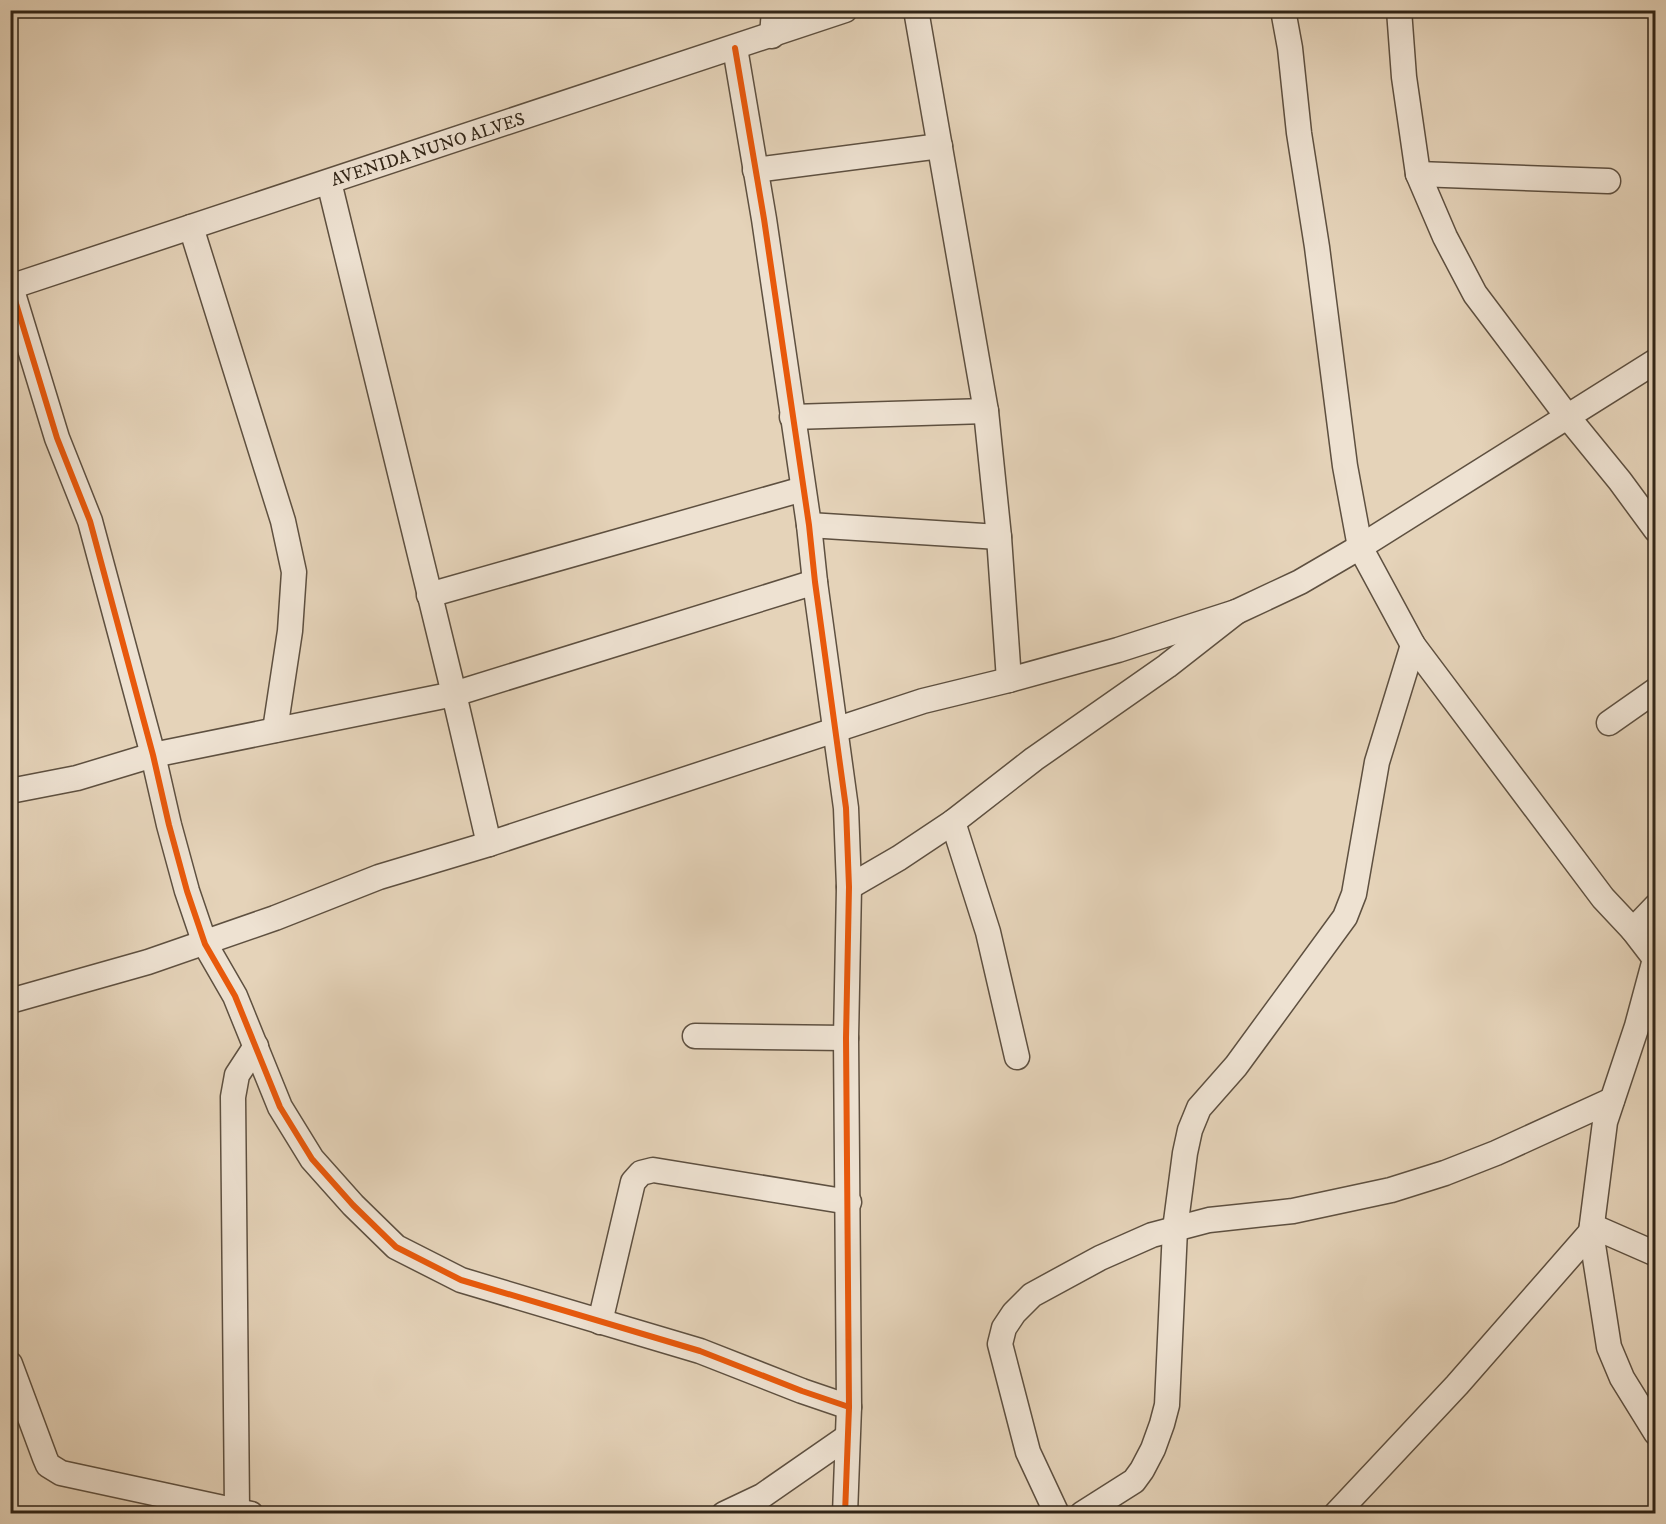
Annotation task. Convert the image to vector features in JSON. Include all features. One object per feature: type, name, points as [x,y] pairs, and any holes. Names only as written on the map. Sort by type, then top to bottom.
[{"type":"street","points":[[772,36],[774,10]]},
{"type":"street","name":"AVENIDA NUNO ALVES","points":[[11,287],[845,10]]},
{"type":"street","points":[[916,10],[986,411],[999,537],[1009,680]]},
{"type":"street","points":[[1283,10],[1290,48],[1299,133],[1317,247],[1345,466],[1360,547],[1413,645],[1603,898],[1633,930],[1655,959],[1637,1026],[1605,1122],[1591,1229],[1609,1347],[1622,1378],[1656,1433]]},
{"type":"street","points":[[1399,10],[1404,78],[1418,174],[1445,237],[1474,294],[1656,530]]},
{"type":"street","points":[[735,48],[756,170],[809,525],[846,808],[849,887],[846,1038],[849,1407],[845,1514]]},
{"type":"street","points":[[756,170],[940,146]]},
{"type":"street","points":[[1418,174],[1608,181]]},
{"type":"street","points":[[329,183],[489,844]]},
{"type":"street","points":[[191,226],[283,521],[294,572],[290,632],[275,730]]},
{"type":"street","points":[[11,287],[57,438],[90,521],[153,755],[169,825],[187,891],[205,944],[235,996],[280,1107],[312,1160],[353,1205],[396,1246],[461,1280],[700,1351],[849,1407]]},
{"type":"street","points":[[10,1001],[148,963],[205,944],[379,877],[489,844],[923,701],[1118,650],[1236,612],[1300,582],[1360,547],[1656,361]]},
{"type":"street","points":[[792,417],[986,411]]},
{"type":"street","points":[[429,595],[803,489]]},
{"type":"street","points":[[809,525],[999,537]]},
{"type":"street","points":[[10,791],[77,778],[153,755],[454,694],[815,582]]},
{"type":"street","points":[[849,887],[899,858],[953,822],[1034,759],[1167,666],[1236,612]]},
{"type":"street","points":[[1082,1514],[1134,1481],[1153,1449],[1167,1405],[1175,1229],[1190,1130],[1199,1108],[1236,1066],[1345,917],[1354,894],[1377,762],[1413,645]]},
{"type":"street","points":[[1609,723],[1656,690]]},
{"type":"street","points":[[953,822],[988,932],[1017,1057]]},
{"type":"street","points":[[1633,930],[1656,906]]},
{"type":"street","points":[[694,1036],[846,1038]]},
{"type":"street","points":[[10,1364],[45,1458],[52,1468],[61,1473],[244,1511],[233,1097],[237,1075],[256,1046]]},
{"type":"street","points":[[1057,1514],[1028,1452],[1000,1344],[1004,1328],[1014,1313],[1032,1295],[1100,1258],[1152,1235],[1209,1220],[1293,1212],[1391,1190],[1445,1173],[1496,1153],[1612,1100]]},
{"type":"street","points":[[600,1322],[633,1182],[641,1173],[653,1170],[849,1202]]},
{"type":"street","points":[[1591,1229],[1656,1254]]},
{"type":"street","points":[[1336,1514],[1457,1385],[1591,1229]]},
{"type":"street","points":[[724,1514],[762,1496],[847,1437]]},
{"type":"cycle path","points":[[735,48],[764,219],[809,525],[846,808],[849,887],[846,1038],[849,1407],[845,1514]]},
{"type":"cycle path","points":[[11,287],[57,438],[90,521],[153,755],[169,825],[187,891],[205,944],[235,996],[280,1107],[312,1159],[353,1205],[396,1247],[461,1280],[700,1351],[849,1407]]}]
